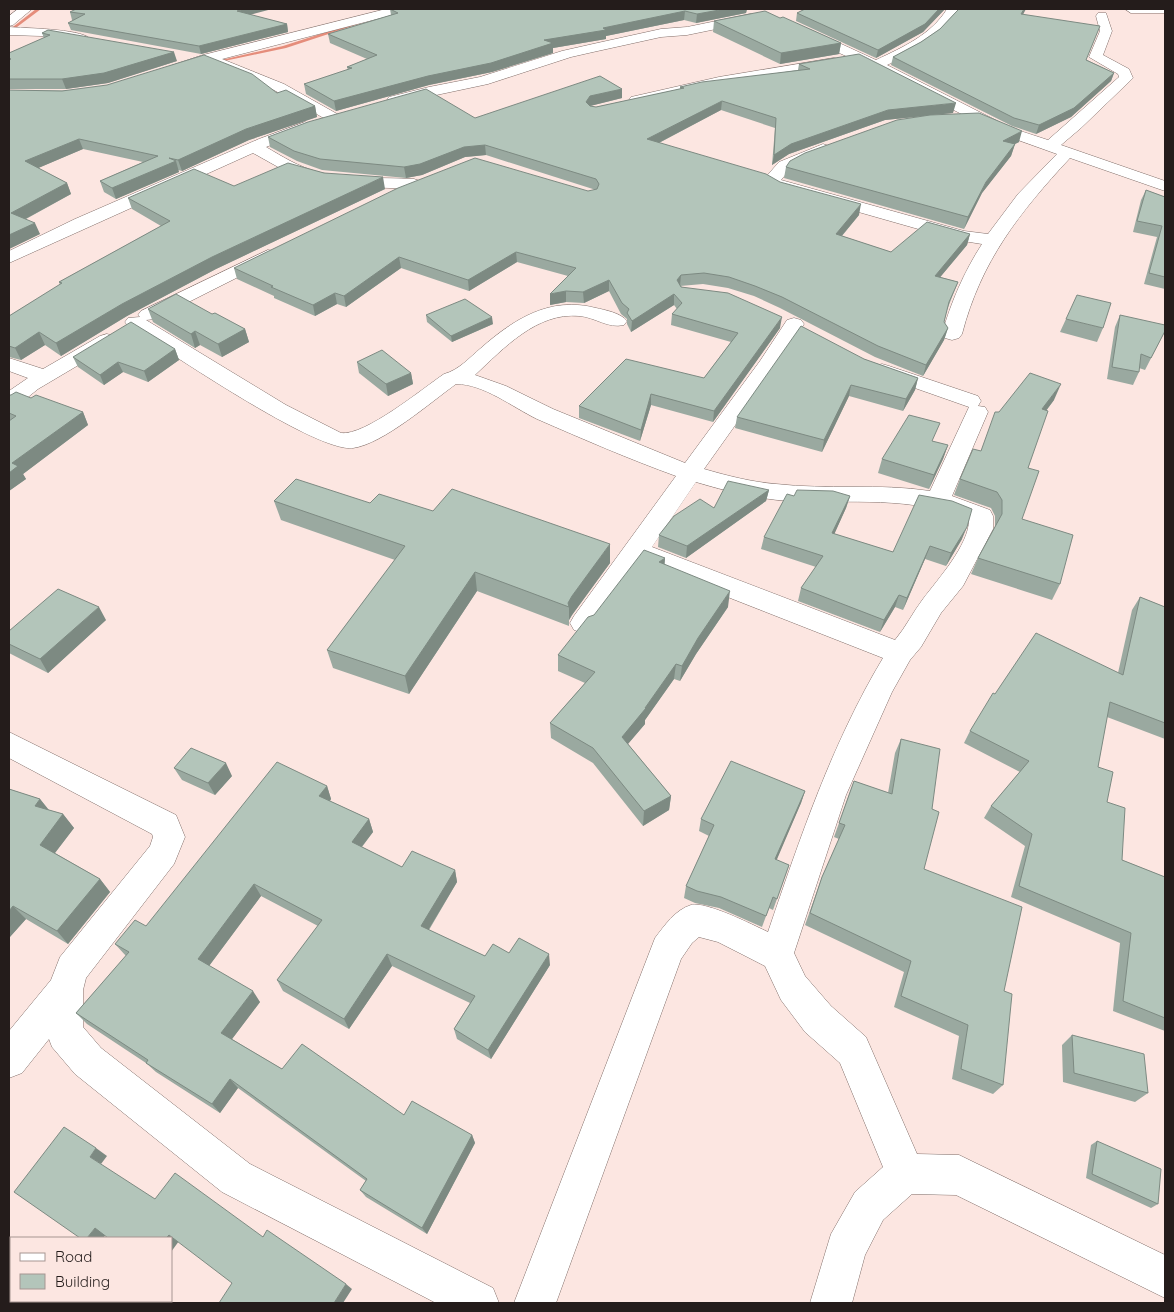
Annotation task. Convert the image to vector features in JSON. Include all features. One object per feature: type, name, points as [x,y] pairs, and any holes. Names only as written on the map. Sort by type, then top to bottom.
[{"type":"street","points":[[10,22],[26,9]]},
{"type":"street","points":[[158,75],[205,59],[400,9]]},
{"type":"street","points":[[378,105],[428,91],[489,79],[593,48],[767,14],[757,9]]},
{"type":"street","points":[[876,65],[925,40],[949,17],[953,9]]},
{"type":"street","points":[[1131,9],[1165,9]]},
{"type":"street","points":[[952,334],[956,314],[975,270],[993,240],[1076,125],[1126,78],[1124,72],[1096,57],[1106,31],[1102,16]]},
{"type":"street","points":[[10,22],[49,33],[99,41]]},
{"type":"street","points":[[791,26],[860,57],[1006,131],[1165,186]]},
{"type":"street","points":[[173,55],[205,59],[279,87],[334,118]]},
{"type":"street","points":[[622,104],[719,81],[860,57]]},
{"type":"street","points":[[9,258],[81,223],[255,147],[304,127],[352,112]]},
{"type":"street","points":[[949,118],[977,117]]},
{"type":"street","points":[[842,142],[785,164],[773,178],[773,183],[963,236],[993,240]]},
{"type":"street","points":[[255,147],[300,172],[320,177],[422,181],[384,198]]},
{"type":"street","points":[[9,402],[45,377],[135,322],[195,290],[280,249]]},
{"type":"street","points":[[460,377],[532,319],[558,310],[580,310],[618,321]]},
{"type":"street","points":[[135,322],[271,406],[336,439],[352,441],[377,430],[451,378],[460,377],[474,380],[545,414],[568,421],[642,455],[690,472],[785,493],[896,495],[938,500],[970,510],[981,516],[981,529],[954,578],[900,653],[879,690],[831,795],[777,954]]},
{"type":"street","points":[[583,623],[671,503],[690,472],[776,356],[792,323]]},
{"type":"street","points":[[863,362],[973,406],[938,500]]},
{"type":"street","points":[[9,364],[45,377]]},
{"type":"street","points":[[636,551],[900,653]]},
{"type":"street","points":[[9,744],[165,825],[169,837],[163,854],[72,969],[65,990],[65,1034],[88,1061],[236,1178],[478,1303]]},
{"type":"street","points":[[536,1303],[666,950],[680,932],[694,920],[724,928],[777,954],[793,988],[818,1019],[853,1050],[905,1174]]},
{"type":"street","points":[[9,1060],[65,990]]},
{"type":"street","points":[[831,1303],[846,1249],[870,1206],[905,1174],[959,1175],[1165,1277]]},
{"type":"building","points":[[76,9],[245,9],[237,11],[287,24],[199,46],[68,23],[85,14],[70,12]]},
{"type":"building","points":[[390,9],[725,9],[697,14],[685,11],[603,28],[606,30],[544,40],[553,43],[491,63],[428,76],[334,101],[304,84],[352,68],[347,67],[377,55],[328,34],[398,13]]},
{"type":"building","points":[[805,9],[939,9],[925,24],[878,50],[797,13]]},
{"type":"building","points":[[959,9],[1024,9],[1021,14],[1100,26],[1086,60],[1114,73],[1074,108],[1039,125],[1014,118],[893,57],[940,29]]},
{"type":"building","points":[[765,11],[841,43],[781,53],[714,21]]},
{"type":"building","points":[[48,30],[174,52],[104,73],[62,79],[9,79],[9,60],[11,59],[9,58],[9,53],[50,35],[42,33]]},
{"type":"building","points":[[859,54],[956,103],[888,110],[791,144],[774,155],[776,118],[722,101],[647,139],[766,174],[780,182],[861,204],[836,234],[891,252],[927,222],[970,234],[935,276],[958,282],[949,302],[944,322],[948,328],[926,365],[878,346],[782,297],[755,286],[729,277],[704,273],[681,275],[677,280],[681,287],[728,293],[782,317],[714,411],[651,394],[641,430],[579,406],[626,359],[704,378],[738,333],[672,314],[682,303],[674,294],[632,321],[627,313],[629,309],[622,303],[609,280],[583,292],[566,291],[550,294],[576,268],[516,252],[468,280],[399,257],[344,296],[335,293],[313,305],[271,287],[273,286],[234,268],[398,188],[475,158],[588,191],[597,189],[599,184],[596,179],[485,145],[464,147],[420,164],[404,167],[320,159],[294,151],[268,137],[308,122],[426,89],[475,118],[600,76],[622,89],[590,96],[586,102],[590,106],[596,107],[684,88],[680,87],[702,82],[810,69],[799,64]]},
{"type":"building","points":[[204,55],[252,74],[277,93],[286,90],[315,106],[246,129],[178,160],[169,158],[176,161],[112,188],[100,181],[158,156],[79,139],[25,161],[67,183],[11,213],[35,223],[9,235],[9,90],[62,91],[107,85]]},
{"type":"building","points":[[979,113],[1022,131],[1003,141],[1015,144],[986,182],[968,217],[786,167],[790,161],[805,153],[897,120],[930,115]]},
{"type":"building","points":[[288,163],[324,173],[383,177],[212,257],[122,304],[56,343],[39,332],[15,348],[9,346],[9,316],[62,283],[59,282],[170,221],[128,198],[194,169],[234,186]]},
{"type":"building","points":[[1146,190],[1165,197],[1165,277],[1149,273],[1162,226],[1137,221]]},
{"type":"building","points":[[176,294],[212,314],[215,313],[245,329],[218,344],[195,331],[191,334],[148,309]]},
{"type":"building","points":[[1077,295],[1111,303],[1103,328],[1066,319]]},
{"type":"building","points":[[465,299],[492,317],[451,336],[426,315]]},
{"type":"building","points":[[1120,315],[1165,325],[1165,331],[1151,358],[1141,354],[1139,372],[1112,367]]},
{"type":"building","points":[[131,322],[175,349],[144,371],[118,362],[100,375],[73,357]]},
{"type":"building","points":[[801,326],[864,359],[918,378],[906,399],[851,385],[824,440],[737,417]]},
{"type":"building","points":[[382,350],[411,373],[386,384],[357,362]]},
{"type":"building","points":[[1030,373],[1061,384],[1042,409],[1048,411],[1028,468],[1039,471],[1022,519],[1073,535],[1060,584],[978,558],[1002,514],[1002,500],[997,492],[960,479],[973,449],[981,451],[995,412],[999,412]]},
{"type":"building","points":[[16,392],[31,398],[36,395],[83,412],[12,463],[18,466],[9,473],[9,421],[16,416],[9,413],[9,395]]},
{"type":"building","points":[[909,415],[940,423],[932,441],[948,445],[934,475],[882,459]]},
{"type":"building","points":[[296,479],[370,503],[379,494],[433,511],[452,489],[610,544],[572,596],[568,603],[569,607],[475,572],[405,676],[327,650],[405,546],[274,501]]},
{"type":"building","points":[[728,481],[769,490],[687,546],[659,535],[674,516],[700,499],[714,508]]},
{"type":"building","points":[[797,490],[833,491],[850,496],[832,533],[893,552],[919,495],[952,501],[972,509],[967,527],[951,553],[930,546],[907,598],[899,595],[884,620],[801,588],[823,556],[764,537],[787,494],[794,496]]},
{"type":"building","points":[[644,550],[665,558],[659,562],[730,591],[698,638],[682,666],[676,664],[646,708],[622,737],[671,796],[644,811],[593,748],[550,723],[595,672],[558,655],[588,617],[594,615]]},
{"type":"building","points":[[58,589],[99,607],[40,659],[9,644],[9,631]]},
{"type":"building","points":[[1140,597],[1165,607],[1165,723],[1110,702],[1098,767],[1113,772],[1107,802],[1125,808],[1122,860],[1165,877],[1165,1018],[1123,1001],[1131,933],[1019,886],[1032,834],[991,806],[1029,761],[970,731],[993,693],[995,694],[1036,633],[1123,675]]},
{"type":"building","points":[[901,739],[940,749],[932,809],[939,812],[924,869],[1022,907],[1004,991],[1012,994],[1003,1085],[961,1069],[968,1025],[901,996],[911,961],[810,913],[822,877],[845,825],[839,823],[854,781],[892,794]]},
{"type":"building","points":[[191,748],[226,763],[208,783],[174,768]]},
{"type":"building","points":[[731,761],[805,791],[775,859],[789,865],[777,899],[773,897],[766,916],[721,897],[686,886],[714,825],[701,819]]},
{"type":"building","points":[[277,762],[327,786],[319,796],[369,819],[352,842],[402,867],[412,851],[455,870],[421,926],[485,956],[493,944],[509,953],[519,938],[549,954],[488,1050],[454,1029],[475,996],[387,954],[344,1019],[277,980],[322,920],[254,884],[198,959],[253,991],[221,1033],[282,1069],[302,1044],[404,1115],[412,1101],[472,1135],[422,1228],[360,1190],[367,1179],[230,1079],[212,1104],[146,1063],[148,1060],[76,1013],[129,952],[115,944],[135,920],[146,926]]},
{"type":"building","points":[[9,789],[40,799],[35,806],[63,814],[40,845],[100,879],[57,931],[13,906],[9,911]]},
{"type":"building","points":[[1072,1035],[1144,1054],[1148,1093],[1074,1073]]},
{"type":"building","points":[[64,1127],[96,1148],[90,1157],[155,1199],[175,1173],[263,1237],[267,1230],[346,1284],[334,1303],[219,1303],[232,1283],[169,1235],[167,1237],[107,1237],[95,1228],[88,1237],[79,1237],[14,1192]]},
{"type":"building","points":[[1097,1141],[1161,1169],[1158,1204],[1092,1174]]},
{"type":"waterway","points":[[9,32],[39,9]]},
{"type":"waterway","points":[[210,63],[284,47],[372,19]]}]
